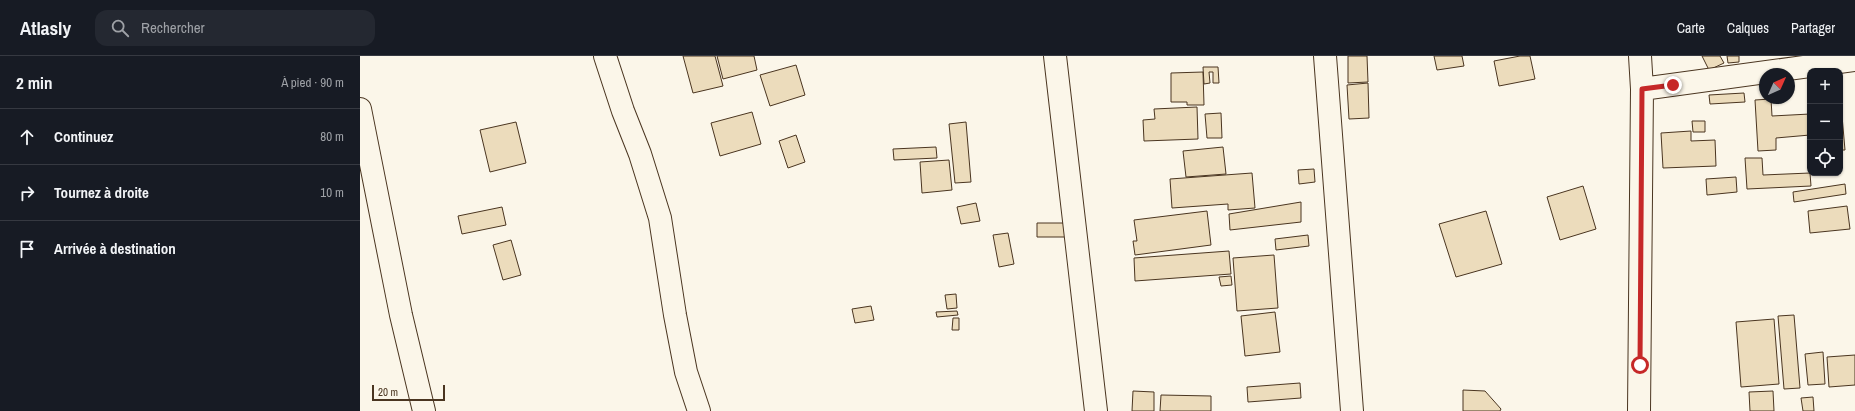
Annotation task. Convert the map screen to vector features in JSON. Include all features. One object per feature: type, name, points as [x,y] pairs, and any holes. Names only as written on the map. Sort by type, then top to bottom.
[{"type":"street","points":[[605,56],[623,111],[640,154],[660,218],[686,372],[699,411]]},
{"type":"street","points":[[1055,56],[1096,411]]},
{"type":"street","points":[[1325,56],[1352,411]]},
{"type":"street","points":[[1640,56],[1642,89],[1640,411]]},
{"type":"street","points":[[1642,89],[1855,60]]},
{"type":"street","points":[[360,109],[402,315],[424,411]]},
{"type":"building","points":[[683,56],[715,56],[723,86],[693,93]]},
{"type":"building","points":[[717,56],[754,56],[757,70],[723,79]]},
{"type":"building","points":[[1348,56],[1367,56],[1368,82],[1348,83]]},
{"type":"building","points":[[1434,56],[1462,56],[1464,66],[1437,70]]},
{"type":"building","points":[[1520,56],[1530,56],[1535,79],[1499,86],[1494,61]]},
{"type":"building","points":[[1702,56],[1720,56],[1724,63],[1709,70]]},
{"type":"building","points":[[1727,56],[1739,56],[1739,62],[1728,63]]},
{"type":"building","points":[[796,65],[805,95],[770,106],[760,75]]},
{"type":"building","points":[[1203,67],[1218,67],[1219,83],[1213,83],[1213,72],[1209,72],[1210,83],[1204,84]]},
{"type":"building","points":[[1203,72],[1204,105],[1187,105],[1187,102],[1171,102],[1171,73]]},
{"type":"building","points":[[1368,83],[1369,118],[1349,119],[1347,85]]},
{"type":"building","points":[[1744,93],[1745,102],[1710,104],[1709,95]]},
{"type":"building","points":[[1755,100],[1759,100],[1759,104],[1771,104],[1772,116],[1807,114],[1807,135],[1776,138],[1776,150],[1758,151]]},
{"type":"building","points":[[1197,107],[1198,139],[1144,141],[1143,120],[1155,119],[1154,109]]},
{"type":"building","points":[[752,112],[761,144],[720,156],[711,123]]},
{"type":"building","points":[[1221,113],[1222,138],[1207,138],[1205,114]]},
{"type":"building","points":[[1692,121],[1705,121],[1705,132],[1693,132]]},
{"type":"building","points":[[516,122],[526,163],[490,172],[480,130]]},
{"type":"building","points":[[966,122],[971,182],[955,183],[949,124]]},
{"type":"building","points":[[1843,127],[1845,150],[1843,150]]},
{"type":"building","points":[[1691,131],[1691,141],[1715,140],[1716,166],[1663,168],[1661,133]]},
{"type":"building","points":[[796,135],[805,162],[788,168],[779,141]]},
{"type":"building","points":[[936,147],[937,158],[894,160],[893,149]]},
{"type":"building","points":[[1223,147],[1226,174],[1186,177],[1183,151]]},
{"type":"building","points":[[1745,158],[1762,158],[1763,175],[1807,173],[1807,176],[1810,176],[1811,186],[1747,189]]},
{"type":"building","points":[[949,160],[952,190],[922,193],[920,162]]},
{"type":"building","points":[[1314,169],[1315,182],[1299,184],[1298,170]]},
{"type":"building","points":[[1252,173],[1255,208],[1228,210],[1228,204],[1172,208],[1170,179]]},
{"type":"building","points":[[1736,177],[1737,192],[1707,195],[1706,179]]},
{"type":"building","points":[[1845,184],[1846,194],[1794,202],[1793,192]]},
{"type":"building","points":[[1583,186],[1596,229],[1560,240],[1547,197]]},
{"type":"building","points":[[1301,202],[1301,222],[1230,230],[1229,214]]},
{"type":"building","points":[[976,203],[980,221],[961,224],[957,207]]},
{"type":"building","points":[[1847,206],[1850,229],[1810,233],[1808,211]]},
{"type":"building","points":[[502,207],[506,225],[462,234],[458,216]]},
{"type":"building","points":[[1207,211],[1211,245],[1135,255],[1133,241],[1137,241],[1134,220]]},
{"type":"building","points":[[1486,211],[1502,264],[1456,277],[1439,224]]},
{"type":"building","points":[[1037,223],[1071,223],[1071,237],[1037,237]]},
{"type":"building","points":[[1008,233],[1014,264],[999,267],[993,235]]},
{"type":"building","points":[[1308,235],[1309,246],[1276,250],[1275,239]]},
{"type":"building","points":[[511,240],[521,275],[503,280],[493,245]]},
{"type":"building","points":[[1229,251],[1231,274],[1135,281],[1134,258]]},
{"type":"building","points":[[1274,255],[1278,308],[1237,311],[1233,258]]},
{"type":"building","points":[[1231,276],[1232,285],[1221,286],[1219,277]]},
{"type":"building","points":[[956,294],[957,308],[947,309],[945,295]]},
{"type":"building","points":[[871,306],[874,320],[855,323],[852,309]]},
{"type":"building","points":[[957,311],[958,315],[937,317],[936,312]]},
{"type":"building","points":[[1275,312],[1280,352],[1245,356],[1241,316]]},
{"type":"building","points":[[1794,315],[1800,388],[1784,389],[1778,316]]},
{"type":"building","points":[[953,318],[959,318],[959,330],[952,330]]},
{"type":"building","points":[[1774,319],[1779,384],[1741,387],[1736,322]]},
{"type":"building","points":[[1823,352],[1825,384],[1808,385],[1805,354]]},
{"type":"building","points":[[1855,355],[1855,385],[1829,387],[1827,357]]},
{"type":"building","points":[[1300,383],[1301,398],[1248,402],[1247,387]]},
{"type":"building","points":[[1463,390],[1485,391],[1501,409],[1500,411],[1463,411]]},
{"type":"building","points":[[1133,391],[1154,392],[1154,411],[1132,411]]},
{"type":"building","points":[[1773,391],[1774,411],[1750,411],[1749,392]]},
{"type":"building","points":[[1161,395],[1211,396],[1211,411],[1160,411]]},
{"type":"building","points":[[1813,397],[1814,411],[1803,411],[1801,398]]},
{"type":"route","points":[[1640,365],[1642,89],[1673,85]]}]
